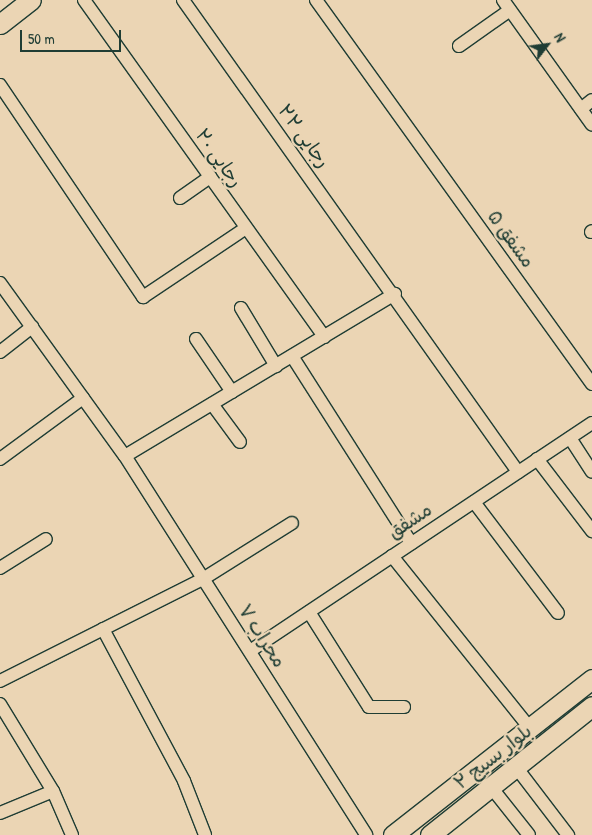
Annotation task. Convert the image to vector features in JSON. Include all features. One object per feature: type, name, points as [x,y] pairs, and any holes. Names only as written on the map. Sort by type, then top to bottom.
[{"type":"main road","points":[[0,24],[30,0]]},
{"type":"main road","name":"بلوار بسیج ۲","points":[[393,835],[592,679]]},
{"type":"main road","name":"بلوار بسیج ۲","points":[[430,835],[592,706]]},
{"type":"street","name":"رجایی ۲۰","points":[[84,0],[324,337]]},
{"type":"street","name":"رجایی ۲۲","points":[[183,0],[395,294],[518,472]]},
{"type":"street","name":"مشفق ۵","points":[[316,0],[592,384]]},
{"type":"street","points":[[459,46],[506,5],[592,125]]},
{"type":"street","points":[[0,85],[143,297],[246,228]]},
{"type":"street","points":[[580,109],[592,100]]},
{"type":"street","points":[[180,198],[210,177]]},
{"type":"street","name":"محراب ۷","points":[[0,283],[125,456],[366,835]]},
{"type":"street","points":[[125,456],[395,294]]},
{"type":"street","points":[[242,308],[276,366]]},
{"type":"street","points":[[0,352],[32,327]]},
{"type":"street","points":[[196,338],[232,392]]},
{"type":"street","points":[[292,356],[411,544]]},
{"type":"street","points":[[0,459],[83,398]]},
{"type":"street","points":[[212,404],[240,442]]},
{"type":"street","name":"مشفق","points":[[250,652],[592,423]]},
{"type":"street","points":[[570,438],[592,472]]},
{"type":"street","points":[[537,459],[592,531]]},
{"type":"street","points":[[474,502],[558,613]]},
{"type":"street","points":[[0,681],[203,579],[292,523]]},
{"type":"street","points":[[0,568],[46,538]]},
{"type":"street","points":[[392,556],[530,728]]},
{"type":"street","points":[[309,612],[369,706],[404,707]]},
{"type":"street","points":[[103,629],[184,781],[206,835]]},
{"type":"street","points":[[0,704],[53,792],[72,835]]},
{"type":"street","points":[[516,767],[568,835]]},
{"type":"street","points":[[491,787],[529,835]]},
{"type":"street","points":[[0,813],[53,792]]}]
